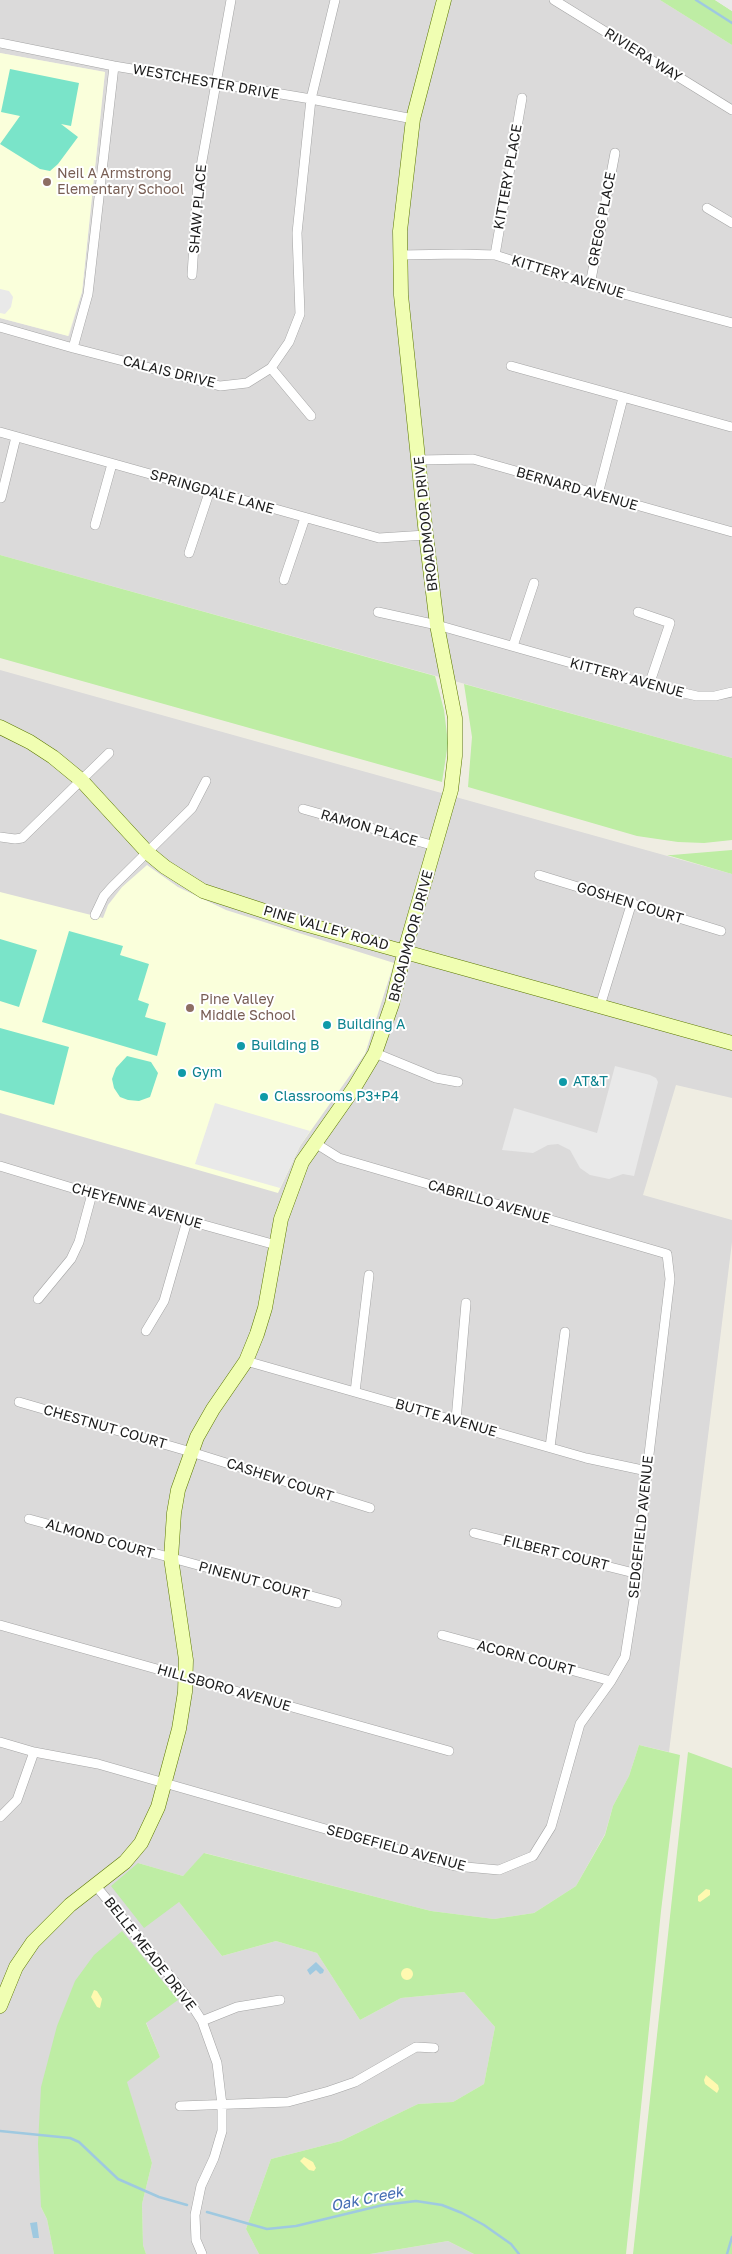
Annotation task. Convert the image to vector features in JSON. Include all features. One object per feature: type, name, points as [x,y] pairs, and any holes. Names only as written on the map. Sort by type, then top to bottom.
[{"type":"street","name":"SHAW PLACE","points":[[192,274],[198,182],[231,0]]},
{"type":"street","name":"CALAIS DRIVE","points":[[0,327],[72,348],[220,386],[247,383],[271,368],[289,342],[300,314],[297,233],[311,99],[335,0]]},
{"type":"street","name":"BROADMOOR DRIVE","points":[[0,2006],[16,1967],[32,1942],[70,1905],[125,1862],[141,1843],[158,1807],[178,1729],[186,1677],[183,1633],[171,1558],[173,1522],[178,1490],[191,1452],[213,1409],[246,1361],[265,1308],[276,1245],[292,1187],[302,1162],[354,1088],[375,1053],[392,1004],[405,950],[451,790],[455,756],[455,718],[437,626],[426,535],[420,460],[403,312],[400,231],[413,119],[444,0]]},
{"type":"street","name":"RIVIERA WAY","points":[[554,0],[732,110]]},
{"type":"street","name":"WESTCHESTER DRIVE","points":[[0,43],[114,66],[311,99],[413,119]]},
{"type":"street","points":[[72,348],[88,294],[114,66]]},
{"type":"street","name":"KITTERY PLACE","points":[[495,255],[522,98]]},
{"type":"street","name":"GREGG PLACE","points":[[590,284],[615,153]]},
{"type":"street","points":[[707,208],[732,223]]},
{"type":"street","name":"KITTERY AVENUE","points":[[401,255],[495,255],[732,324]]},
{"type":"street","points":[[511,366],[731,427]]},
{"type":"street","points":[[271,368],[311,416]]},
{"type":"street","points":[[598,494],[623,398]]},
{"type":"street","name":"SPRINGDALE LANE","points":[[0,432],[379,538],[426,535]]},
{"type":"street","points":[[1,498],[16,437]]},
{"type":"street","name":"BERNARD AVENUE","points":[[420,460],[473,459],[732,532]]},
{"type":"street","points":[[95,525],[112,464]]},
{"type":"street","points":[[189,553],[210,490]]},
{"type":"street","points":[[284,580],[305,518]]},
{"type":"street","points":[[513,646],[534,583]]},
{"type":"street","name":"KITTERY AVENUE","points":[[378,612],[513,646],[649,685],[697,696],[715,696],[732,692]]},
{"type":"street","points":[[638,612],[670,623],[649,685]]},
{"type":"street","name":"PINE VALLEY ROAD","points":[[0,727],[45,752],[80,780],[148,853],[165,867],[203,892],[301,923],[405,950],[732,1042]]},
{"type":"street","points":[[0,837],[22,838],[110,753]]},
{"type":"street","points":[[95,915],[104,896],[112,887],[192,808],[206,781]]},
{"type":"street","name":"RAMON PLACE","points":[[303,809],[435,846]]},
{"type":"street","name":"GOSHEN COURT","points":[[540,875],[721,931]]},
{"type":"street","points":[[600,1006],[632,902]]},
{"type":"street","points":[[375,1053],[436,1078],[458,1082]]},
{"type":"street","name":"CABRILLO AVENUE","points":[[315,1143],[339,1158],[667,1254]]},
{"type":"street","name":"CHEYENNE AVENUE","points":[[0,1166],[92,1194],[276,1245]]},
{"type":"street","points":[[38,1299],[70,1259],[79,1242],[92,1194]]},
{"type":"street","points":[[146,1331],[164,1301],[187,1220]]},
{"type":"street","name":"SEDGEFIELD AVENUE","points":[[0,1742],[34,1752],[98,1764],[455,1866],[499,1870],[533,1856],[551,1827],[580,1724],[611,1681],[625,1657],[638,1574],[647,1471],[670,1279],[667,1254]]},
{"type":"street","points":[[355,1392],[369,1275]]},
{"type":"street","points":[[456,1420],[466,1303]]},
{"type":"street","points":[[550,1447],[565,1332]]},
{"type":"street","name":"BUTTE AVENUE","points":[[246,1361],[586,1458],[647,1471]]},
{"type":"street","name":"CHESTNUT COURT","points":[[19,1402],[191,1452]]},
{"type":"street","name":"CASHEW COURT","points":[[191,1452],[370,1508]]},
{"type":"street","name":"ALMOND COURT","points":[[29,1519],[171,1558]]},
{"type":"street","name":"FILBERT COURT","points":[[474,1533],[638,1574]]},
{"type":"street","name":"PINENUT COURT","points":[[171,1558],[337,1603]]},
{"type":"street","name":"HILLSBORO AVENUE","points":[[0,1625],[449,1751]]},
{"type":"street","name":"ACORN COURT","points":[[442,1635],[611,1681]]},
{"type":"street","points":[[0,1817],[18,1800],[34,1752]]},
{"type":"street","name":"BELLE MEADE DRIVE","points":[[96,1886],[184,1993],[202,2021],[218,2063],[222,2104],[222,2131],[214,2158],[201,2186],[195,2215],[196,2240],[202,2254]]},
{"type":"street","points":[[202,2021],[236,2008],[280,2000]]},
{"type":"street","points":[[180,2106],[288,2102],[329,2092],[355,2082],[416,2047],[434,2048]]},
{"type":"shaded area","points":[[0,0],[660,0],[732,45],[732,758],[0,555],[0,318],[69,336],[82,292],[105,72],[0,53]]},
{"type":"shaded area","points":[[715,0],[732,0],[732,11]]},
{"type":"shaded area","name":"Neil A Armstrong Elementary School","points":[[0,53],[105,72],[82,292],[68,336],[0,318]]},
{"type":"shaded area","points":[[0,289],[9,291],[13,297],[11,307],[5,314],[0,313]]},
{"type":"shaded area","points":[[0,670],[732,874],[732,1098],[676,1085],[643,1195],[732,1220],[732,1242],[669,1752],[639,1745],[629,1776],[613,1806],[605,1834],[576,1886],[534,1913],[494,1919],[431,1911],[205,1853],[183,1876],[138,1863],[179,1902],[222,1956],[276,1941],[317,1953],[360,2020],[401,1998],[464,1992],[495,2027],[484,2084],[453,2102],[418,2104],[341,2141],[271,2159],[246,2229],[259,2254],[146,2254],[143,2245],[142,2204],[152,2163],[126,2082],[160,2057],[146,2022],[121,1931],[41,2207],[47,2219],[54,2254],[0,2254]]},
{"type":"shaded area","name":"Pine Valley Middle School","points":[[147,865],[178,887],[226,910],[394,963],[365,1054],[300,1146],[278,1193],[0,1113],[0,892],[103,918],[108,905],[122,887]]},
{"type":"shaded area","points":[[615,1066],[650,1075],[656,1078],[658,1082],[634,1176],[623,1174],[609,1179],[590,1175],[580,1168],[570,1150],[558,1144],[548,1145],[533,1153],[502,1150],[514,1108],[597,1133]]},
{"type":"shaded area","points":[[215,1103],[310,1131],[300,1146],[280,1188],[195,1164]]},
{"type":"shaded area","points":[[448,2241],[474,2254],[370,2254]]},
{"type":"green space","points":[[660,0],[715,0],[732,11],[732,45]]},
{"type":"green space","points":[[10,69],[79,83],[71,126],[61,124],[78,137],[58,164],[50,171],[40,169],[0,144],[20,116],[1,112]]},
{"type":"green space","points":[[0,555],[435,676],[444,710],[448,743],[442,782],[0,658]]},
{"type":"green space","points":[[464,684],[732,758],[732,840],[704,843],[678,842],[637,836],[468,787],[472,737]]},
{"type":"green space","points":[[732,850],[732,874],[667,855],[672,855]]},
{"type":"green space","points":[[69,931],[123,946],[120,955],[149,964],[138,1000],[149,1004],[145,1017],[166,1023],[157,1056],[42,1022]]},
{"type":"green space","points":[[0,939],[37,950],[19,1007],[0,1001]]},
{"type":"green space","points":[[0,1028],[69,1047],[54,1105],[0,1090]]},
{"type":"green space","points":[[127,1056],[151,1062],[158,1073],[150,1097],[139,1101],[128,1100],[120,1097],[114,1088],[112,1079],[116,1068]]},
{"type":"green space","points":[[639,1745],[680,1755],[661,1911],[626,2254],[474,2254],[448,2241],[370,2254],[259,2254],[246,2229],[271,2159],[341,2141],[418,2104],[453,2102],[484,2084],[495,2027],[464,1992],[401,1998],[360,2020],[317,1953],[276,1941],[222,1956],[179,1902],[144,1928],[111,1886],[138,1863],[183,1876],[204,1853],[431,1911],[494,1919],[534,1913],[576,1886],[605,1835],[613,1806],[629,1776]]},
{"type":"green space","points":[[688,1752],[732,1768],[732,2254],[633,2254]]},
{"type":"green space","points":[[122,1931],[178,2000],[146,2023],[160,2057],[127,2082],[152,2163],[142,2204],[143,2245],[146,2254],[54,2254],[47,2219],[41,2207],[38,2144],[41,2087],[57,2026],[75,1981],[94,1955]]},
{"type":"sand","points":[[706,1889],[710,1890],[710,1895],[700,1902],[698,1901],[698,1896]]},
{"type":"sand","points":[[407,1968],[413,1974],[407,1980],[401,1974]]},
{"type":"sand","points":[[94,1990],[97,1991],[102,1999],[100,2008],[97,2007],[91,1997]]},
{"type":"sand","points":[[706,2075],[718,2085],[717,2093],[705,2084]]},
{"type":"sand","points":[[304,2157],[313,2162],[316,2168],[314,2171],[309,2170],[300,2161]]},
{"type":"water","points":[[316,1962],[324,1970],[323,1973],[320,1974],[316,1970],[310,1975],[307,1970]]},
{"type":"water","points":[[37,2222],[39,2238],[33,2238],[30,2223]]},
{"type":"waterway","points":[[696,0],[732,23]]},
{"type":"waterway","name":"Oak Creek","points":[[0,2131],[70,2138],[79,2142],[118,2179],[159,2197],[187,2205]]},
{"type":"waterway","name":"Oak Creek","points":[[207,2212],[267,2229],[296,2226],[383,2205],[416,2201],[442,2205],[462,2213],[484,2225],[511,2244],[519,2254]]},
{"type":"waterway","points":[[727,2254],[732,2237]]},
{"type":"place","name":"Neil A Armstrong Elementary School","points":[[47,182]]},
{"type":"place","name":"Pine Valley Middle School","points":[[190,1008]]},
{"type":"place","name":"Building A","points":[[327,1025]]},
{"type":"place","name":"Building B","points":[[241,1046]]},
{"type":"place","name":"Gym","points":[[182,1073]]},
{"type":"place","name":"AT&T","points":[[563,1082]]},
{"type":"place","name":"Classrooms P3+P4","points":[[264,1097]]}]
